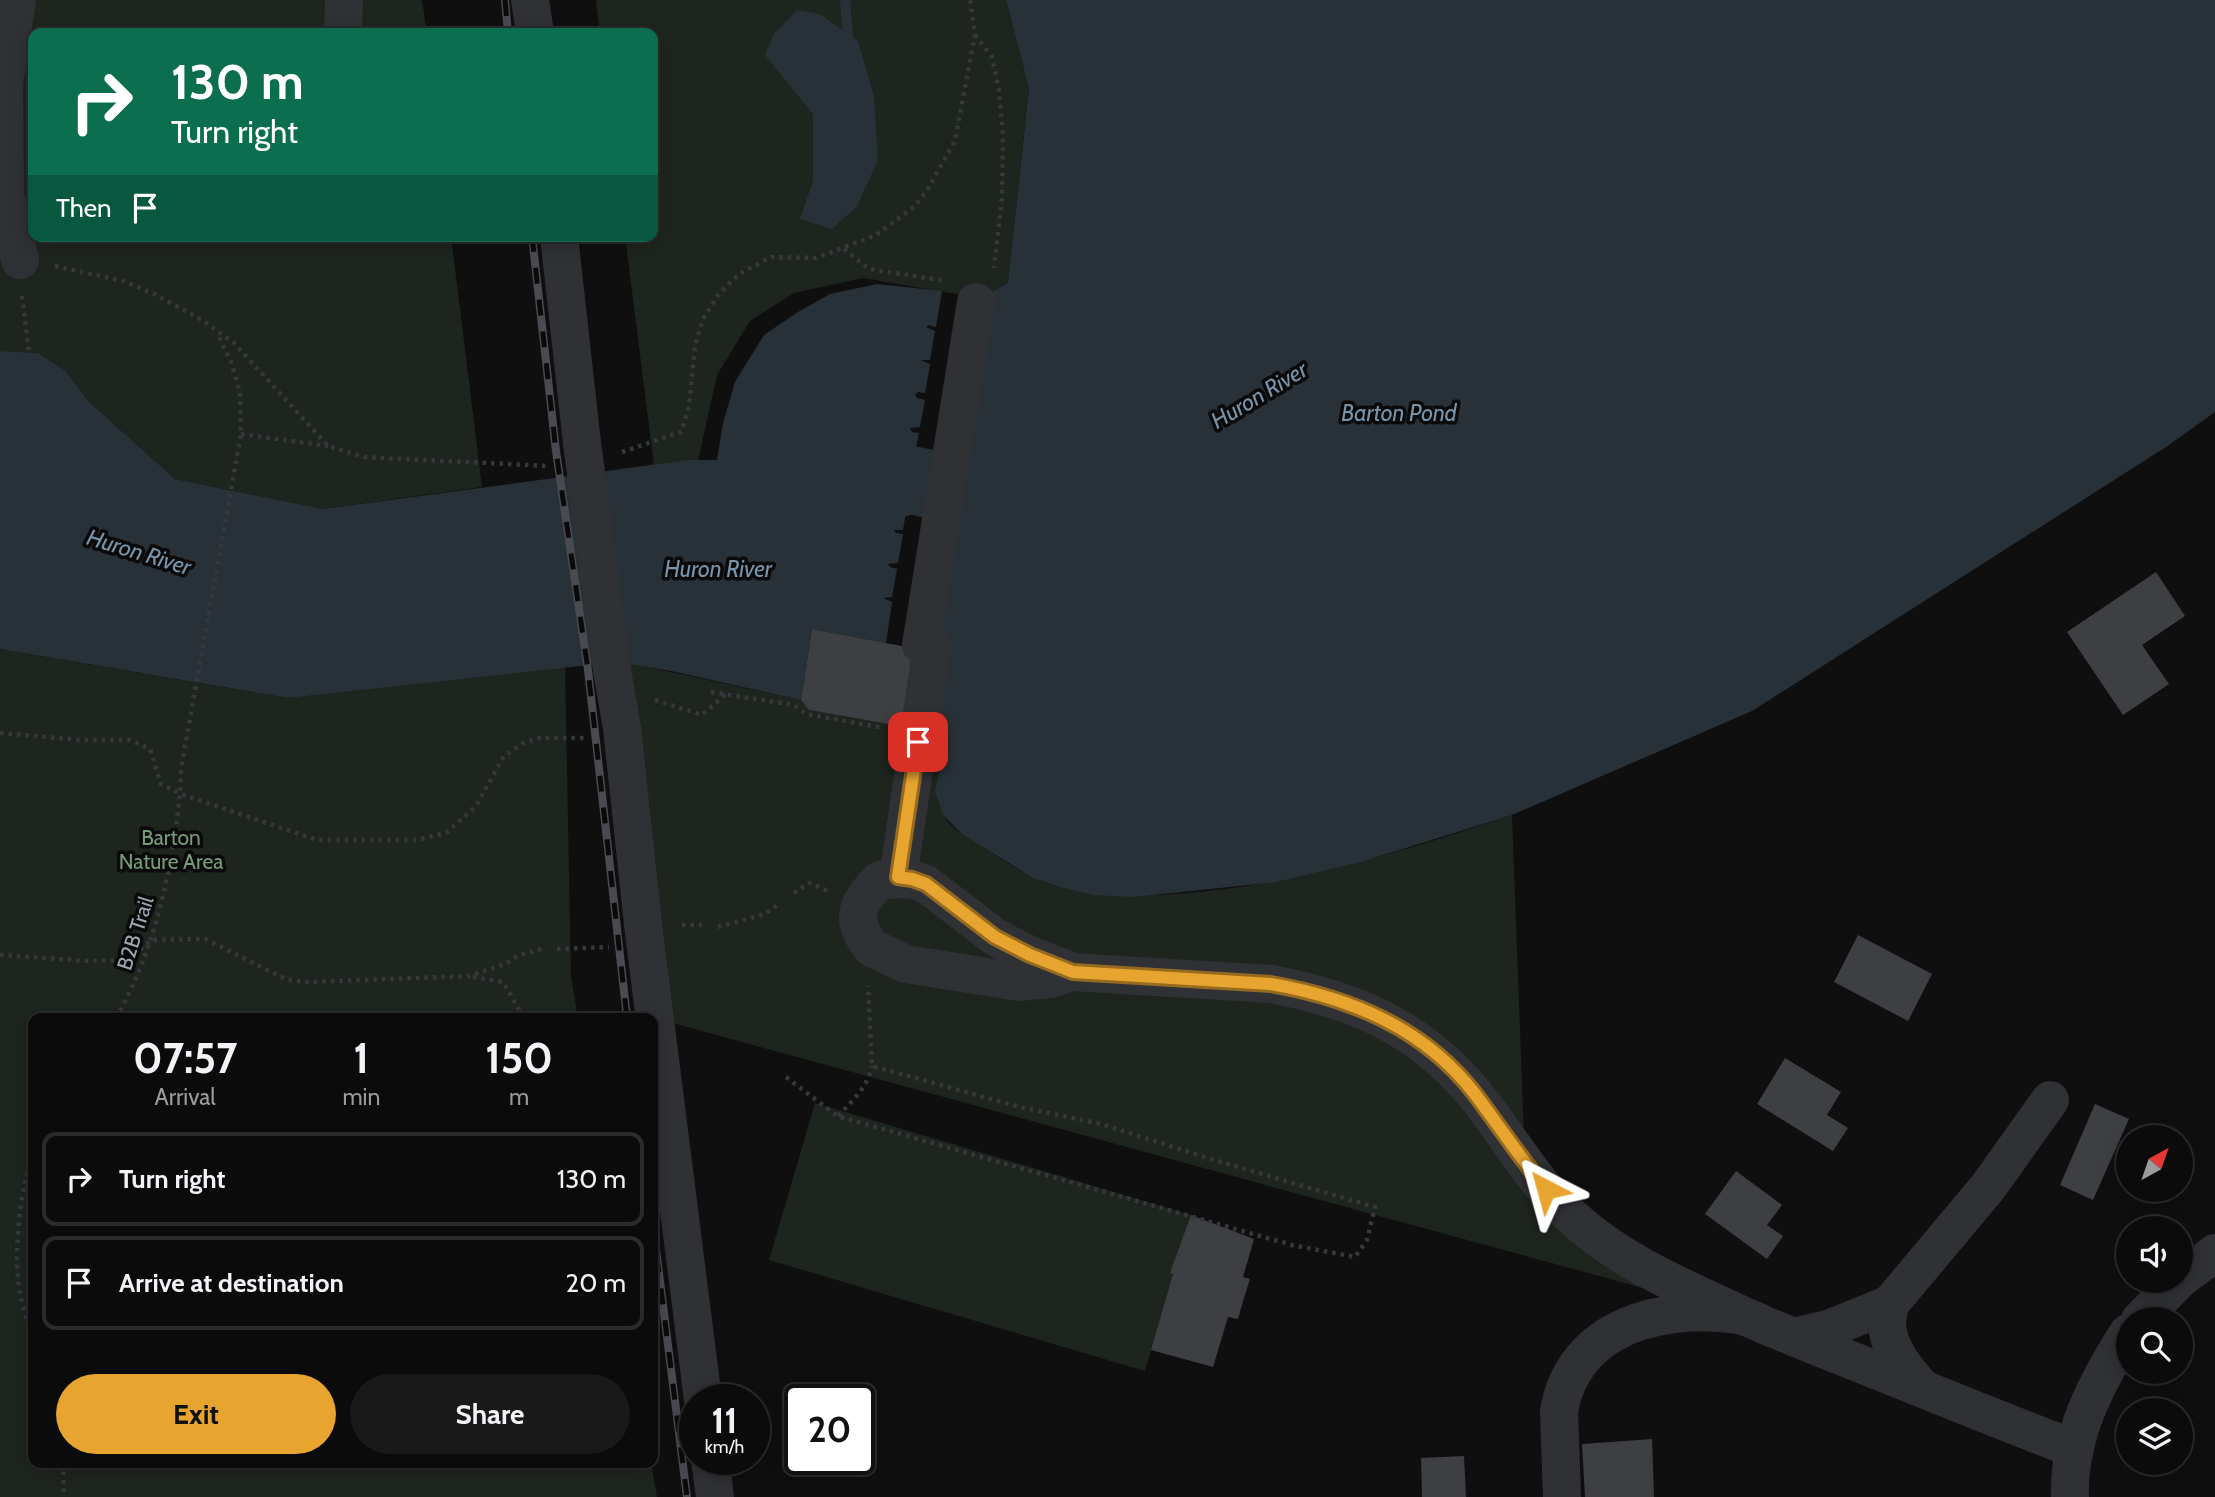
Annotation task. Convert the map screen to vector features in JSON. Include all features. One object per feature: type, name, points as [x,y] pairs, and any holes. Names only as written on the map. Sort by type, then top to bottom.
[{"type":"street","points":[[17,0],[4,84],[4,167],[5,195],[20,260]]},
{"type":"street","points":[[343,28],[344,0]]},
{"type":"street","points":[[530,0],[533,28]]},
{"type":"street","points":[[560,242],[597,449],[612,670],[622,728],[654,1013]]},
{"type":"street","points":[[898,877],[932,647],[921,645],[975,288]]},
{"type":"street","points":[[1073,972],[1050,979],[1019,982],[906,964],[868,944],[859,930],[858,915],[862,901],[880,880],[898,877],[912,879],[926,884],[995,937],[1073,972],[1271,984],[1302,989],[1368,1010],[1426,1046],[1450,1068],[1474,1093],[1546,1189],[1569,1215],[1597,1239],[1625,1257],[1793,1337],[2075,1449]]},
{"type":"street","points":[[658,1044],[701,1384]]},
{"type":"street","points":[[1793,1337],[1828,1329],[1890,1304],[1988,1187],[2050,1100]]},
{"type":"street","points":[[2193,1270],[2215,1253]]},
{"type":"street","points":[[2153,1307],[2166,1293]]},
{"type":"street","points":[[1890,1304],[1887,1326],[1893,1343],[1904,1368],[1922,1388]]},
{"type":"street","points":[[1562,1497],[1559,1419],[1561,1398],[1571,1374],[1590,1349],[1620,1329],[1651,1319],[1699,1313],[1742,1315]]},
{"type":"street","points":[[2070,1497],[2075,1449],[2085,1412],[2116,1355]]},
{"type":"street","points":[[712,1475],[715,1497]]},
{"type":"path","points":[[597,449],[681,432],[689,407],[695,345],[703,319],[719,294],[739,274],[771,257],[816,258],[844,249],[876,235],[915,206],[939,172],[955,141],[975,34],[970,0]]},
{"type":"path","points":[[844,249],[869,269],[975,288],[1002,198],[1003,135],[999,90],[992,57],[975,34]]},
{"type":"path","points":[[20,260],[123,281],[165,300],[216,330],[234,342],[328,446]]},
{"type":"path","points":[[25,328],[29,353]]},
{"type":"path","name":"B2B Trail","points":[[119,1013],[131,993],[165,893],[181,794],[181,769],[241,434],[240,392],[216,330]]},
{"type":"path","points":[[241,434],[328,446],[363,457],[552,466]]},
{"type":"path","points":[[711,692],[794,705],[806,714],[883,727]]},
{"type":"path","points":[[652,699],[702,715],[726,695]]},
{"type":"path","points":[[0,733],[81,740],[130,740],[150,749],[161,784],[181,794],[317,840],[417,840],[446,833],[477,806],[504,755],[525,742],[540,738],[596,739],[622,728]]},
{"type":"path","points":[[718,927],[765,914],[779,904]]},
{"type":"path","points":[[0,955],[89,961],[129,960],[151,940],[205,939],[288,981],[468,976],[503,982],[521,1013]]},
{"type":"path","points":[[838,1116],[865,1087],[872,1066],[868,944]]},
{"type":"path","points":[[468,976],[496,968],[519,955],[546,948]]},
{"type":"path","points":[[786,1077],[838,1116],[1292,1245],[1355,1257],[1367,1240],[1375,1207],[1101,1124],[1020,1107],[872,1066]]},
{"type":"path","points":[[28,1173],[18,1235],[18,1281],[28,1322]]},
{"type":"path","points":[[62,1468],[64,1497]]},
{"type":"green space","points":[[0,0],[422,0],[426,28],[28,28],[28,242],[452,242],[482,487],[322,509],[175,479],[87,400],[66,371],[38,353],[0,351]]},
{"type":"green space","points":[[596,0],[1006,0],[1029,87],[1008,283],[980,298],[863,278],[794,293],[750,321],[717,375],[698,461],[654,465],[626,242],[658,242],[658,28],[599,28]]},
{"type":"green space","name":"Barton Nature Area","points":[[0,649],[287,698],[565,667],[571,977],[577,1013],[28,1013],[28,1468],[652,1468],[657,1497],[0,1497]]},
{"type":"green space","points":[[629,663],[801,700],[810,710],[917,729],[939,723],[946,740],[942,805],[946,820],[962,834],[1023,872],[1044,882],[1079,891],[1150,895],[1228,889],[1270,882],[1392,853],[1512,815],[1525,1164],[1546,1190],[1742,1315],[665,1021]]},
{"type":"green space","points":[[815,1103],[1191,1215],[1145,1371],[769,1260]]},
{"type":"water","name":"Barton Pond","points":[[1006,0],[2215,0],[2215,412],[2169,445],[1752,711],[1512,815],[1361,862],[1276,882],[1134,897],[1093,895],[1033,878],[962,834],[943,815],[935,791],[945,746],[945,729],[939,723],[928,651],[980,298],[1008,283],[1029,88]]},
{"type":"water","points":[[797,10],[820,14],[858,41],[874,96],[878,160],[857,206],[832,229],[800,219],[813,181],[813,114],[765,55],[774,34]]},
{"type":"water","name":"Huron River","points":[[877,284],[942,291],[936,327],[926,327],[935,331],[930,360],[921,360],[930,364],[925,393],[918,392],[915,395],[925,400],[920,427],[910,428],[912,432],[919,433],[913,462],[905,462],[913,467],[909,496],[899,496],[908,501],[903,530],[894,530],[903,534],[898,563],[888,564],[897,569],[892,597],[883,598],[892,602],[886,643],[812,629],[801,700],[671,671],[617,662],[288,698],[0,649],[0,351],[38,353],[66,371],[87,400],[175,479],[323,509],[688,460],[717,460],[723,423],[735,382],[764,335],[830,294]]},
{"type":"building","points":[[2156,572],[2185,616],[2142,645],[2169,684],[2123,715],[2067,632]]},
{"type":"building","points":[[812,629],[928,651],[917,729],[809,710],[801,700]]},
{"type":"building","points":[[1858,935],[1932,974],[1908,1021],[1834,982]]},
{"type":"building","points":[[1785,1058],[1841,1092],[1827,1115],[1848,1128],[1833,1151],[1757,1104]]},
{"type":"building","points":[[2095,1104],[2129,1119],[2126,1125],[2116,1125],[2116,1148],[2093,1200],[2060,1185]]},
{"type":"building","points":[[1736,1171],[1782,1205],[1767,1225],[1783,1236],[1767,1259],[1705,1214]]},
{"type":"building","points":[[1191,1215],[1254,1239],[1243,1277],[1250,1279],[1238,1319],[1228,1317],[1213,1367],[1151,1350],[1173,1274],[1170,1273]]},
{"type":"building","points":[[1652,1439],[1654,1497],[1585,1497],[1582,1444]]},
{"type":"building","points":[[1464,1456],[1466,1497],[1422,1497],[1421,1458]]},
{"type":"waterway","points":[[845,0],[849,46]]},
{"type":"waterway","name":"Huron River","points":[[819,501],[911,480],[949,488],[1020,478]]},
{"type":"railway","points":[[505,0],[508,28]]},
{"type":"railway","points":[[533,242],[556,451],[588,670],[626,1013]]},
{"type":"railway","points":[[658,1265],[687,1497]]},
{"type":"route","points":[[918,742],[898,877],[926,884],[995,937],[1073,972],[1210,978],[1271,984],[1302,989],[1368,1010],[1426,1046],[1450,1068],[1474,1093],[1546,1189]]}]
